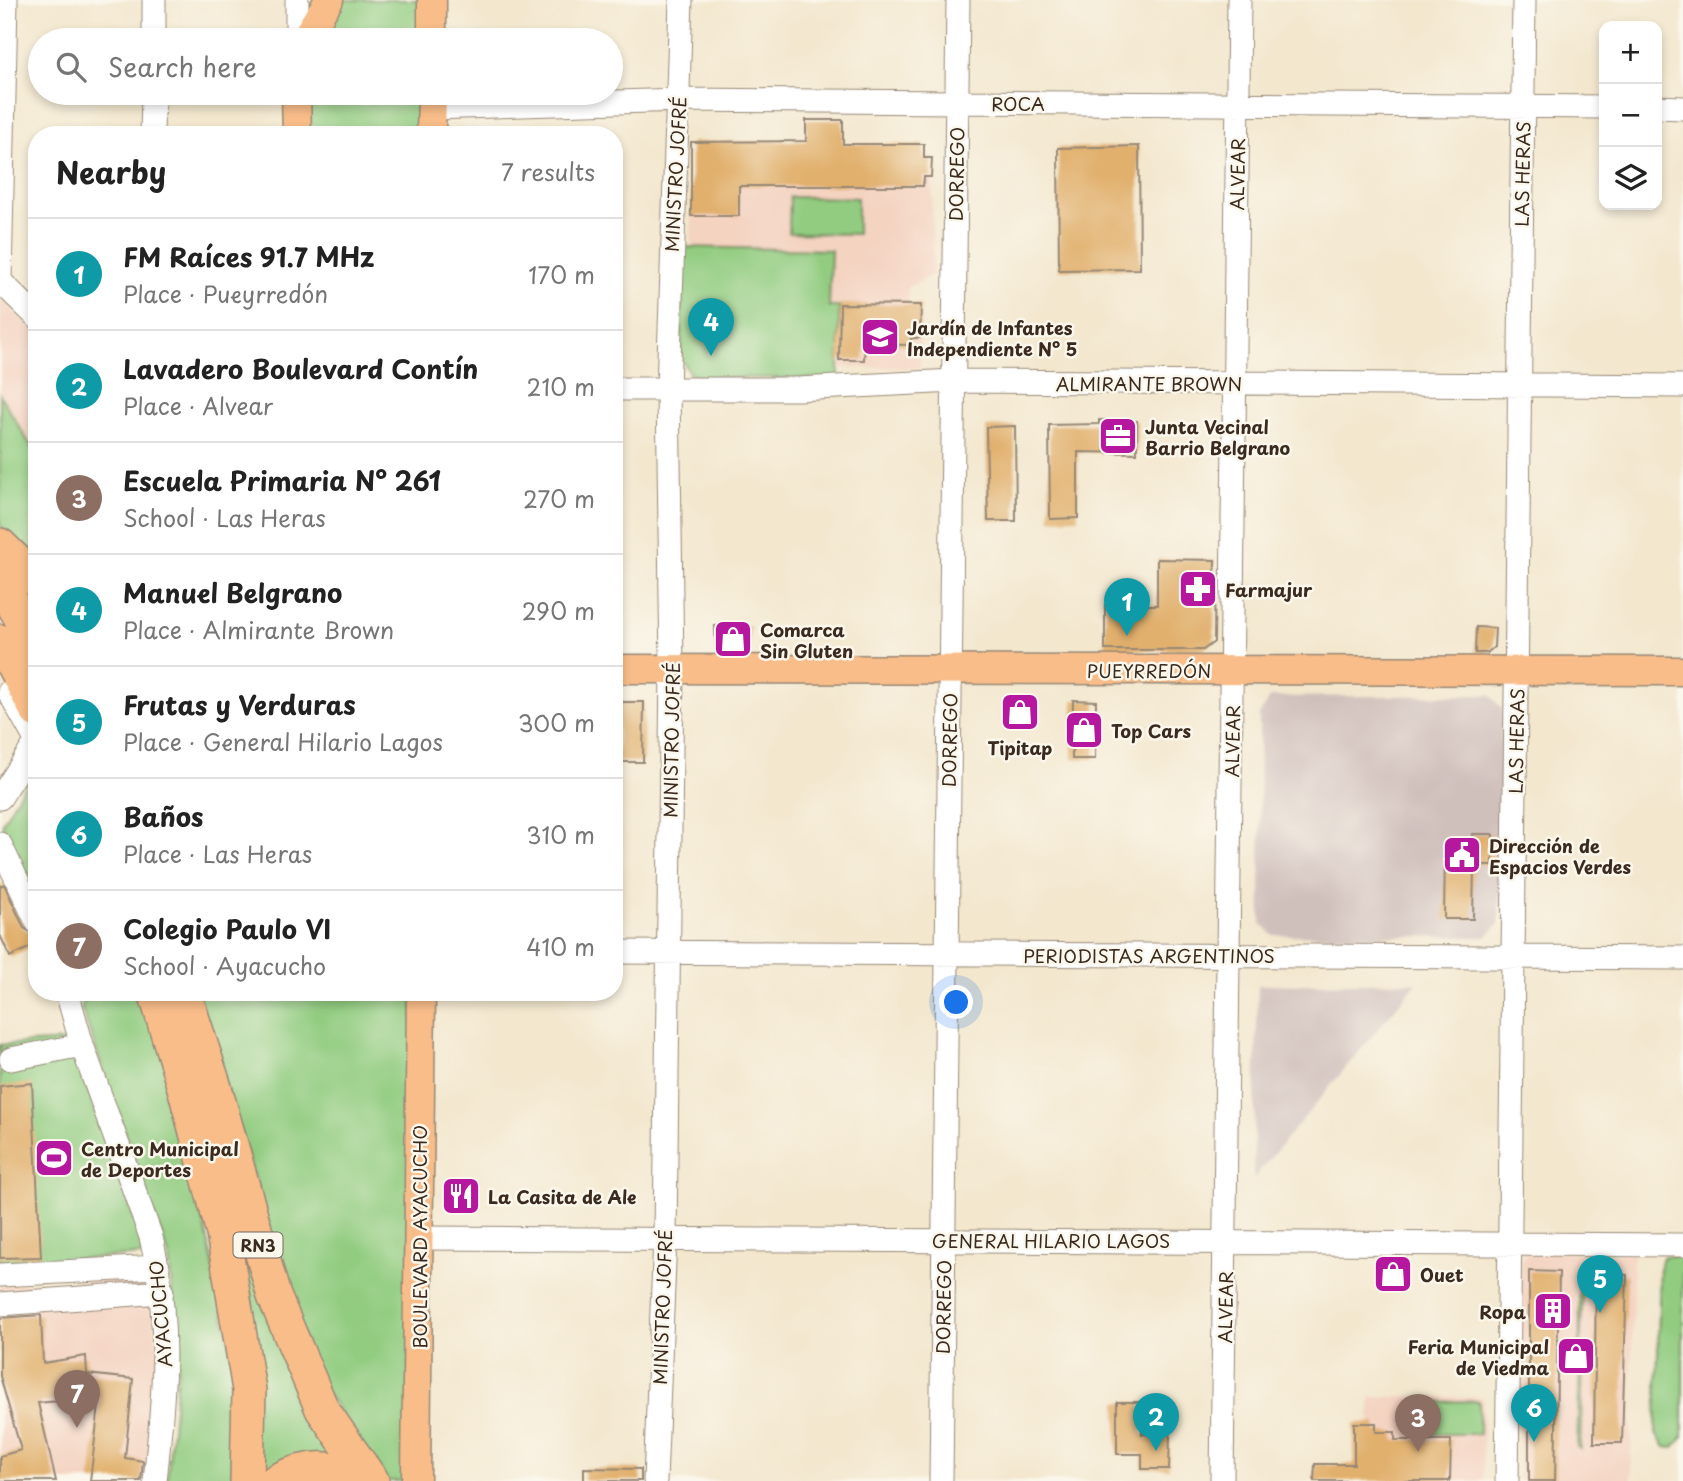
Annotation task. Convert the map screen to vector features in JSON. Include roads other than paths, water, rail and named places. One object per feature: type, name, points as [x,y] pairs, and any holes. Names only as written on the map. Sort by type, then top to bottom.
[{"type":"highway","points":[[0,545],[28,572]]},
{"type":"highway","points":[[0,582],[28,630]]},
{"type":"highway","points":[[0,641],[28,694]]},
{"type":"highway","name":"RN3","points":[[158,1001],[186,1091],[223,1233],[248,1390],[247,1481]]},
{"type":"highway","name":"RN3","points":[[187,1001],[214,1081],[274,1296],[322,1409],[371,1481]]},
{"type":"highway","name":"RN3","points":[[276,1481],[296,1471],[323,1467],[349,1471],[371,1481]]},
{"type":"main road","points":[[312,28],[329,0]]},
{"type":"main road","points":[[432,0],[432,28]]},
{"type":"main road","points":[[296,105],[297,126]]},
{"type":"main road","name":"PUEYRREDÓN","points":[[623,669],[1683,671]]},
{"type":"main road","name":"BOULEVARD AYACUCHO","points":[[416,1481],[421,1001]]},
{"type":"street","points":[[6,0],[0,281],[28,308]]},
{"type":"street","points":[[153,28],[154,0]]},
{"type":"street","points":[[297,0],[297,28]]},
{"type":"street","name":"MINISTRO JOFRÉ","points":[[655,1481],[665,1237],[669,952],[672,668],[668,389],[670,248],[680,100],[681,0]]},
{"type":"street","name":"DORREGO","points":[[941,1481],[958,0]]},
{"type":"street","name":"ALVEAR","points":[[1222,1481],[1227,1242],[1239,0]]},
{"type":"street","name":"LAS HERAS","points":[[1507,1481],[1524,0]]},
{"type":"street","name":"ROCA","points":[[623,103],[680,100],[1599,107]]},
{"type":"street","points":[[152,126],[153,105]]},
{"type":"street","name":"ROCA","points":[[432,112],[577,105]]},
{"type":"street","points":[[1662,107],[1683,108]]},
{"type":"street","name":"ALMIRANTE BROWN","points":[[623,389],[798,389],[954,381],[1683,386]]},
{"type":"street","points":[[0,674],[28,725]]},
{"type":"street","points":[[0,798],[28,755]]},
{"type":"street","points":[[0,844],[28,903]]},
{"type":"street","name":"PERIODISTAS ARGENTINOS","points":[[623,952],[1683,958]]},
{"type":"street","name":"AYACUCHO","points":[[70,1001],[82,1045],[126,1160],[158,1267],[162,1292],[166,1374],[155,1481]]},
{"type":"street","points":[[11,1059],[82,1045]]},
{"type":"street","name":"GENERAL HILARIO LAGOS","points":[[419,1238],[665,1237],[1683,1245]]},
{"type":"street","points":[[0,1275],[158,1267]]},
{"type":"street","points":[[0,1304],[162,1292]]},
{"type":"place","name":"Jardín de Infantes Independiente N° 5","points":[[880,337]]},
{"type":"place","name":"Manuel Belgrano","points":[[711,356]]},
{"type":"place","name":"Junta Vecinal Barrio Belgrano","points":[[1118,436]]},
{"type":"place","name":"Farmajur","points":[[1198,589]]},
{"type":"place","name":"FM Raíces 91.7 MHz","points":[[1127,636]]},
{"type":"place","name":"Comarca Sin Gluten","points":[[733,639]]},
{"type":"place","name":"Tipitap","points":[[1020,712]]},
{"type":"place","name":"Top Cars","points":[[1084,730]]},
{"type":"place","name":"Dirección de Espacios Verdes","points":[[1462,855]]},
{"type":"place","name":"Centro Municipal de Deportes","points":[[54,1158]]},
{"type":"place","name":"La Casita de Ale","points":[[461,1196]]},
{"type":"place","name":"Ouet","points":[[1393,1274]]},
{"type":"place","name":"Ropa","points":[[1553,1311]]},
{"type":"place","name":"Frutas y Verduras","points":[[1600,1313]]},
{"type":"place","name":"Feria Municipal de Viedma","points":[[1576,1356]]},
{"type":"place","name":"Colegio Paulo VI","points":[[77,1428]]},
{"type":"place","name":"Baños","points":[[1534,1442]]},
{"type":"place","name":"Lavadero Boulevard Contín","points":[[1156,1451]]},
{"type":"place","name":"Escuela Primaria N° 261","points":[[1418,1452]]}]
